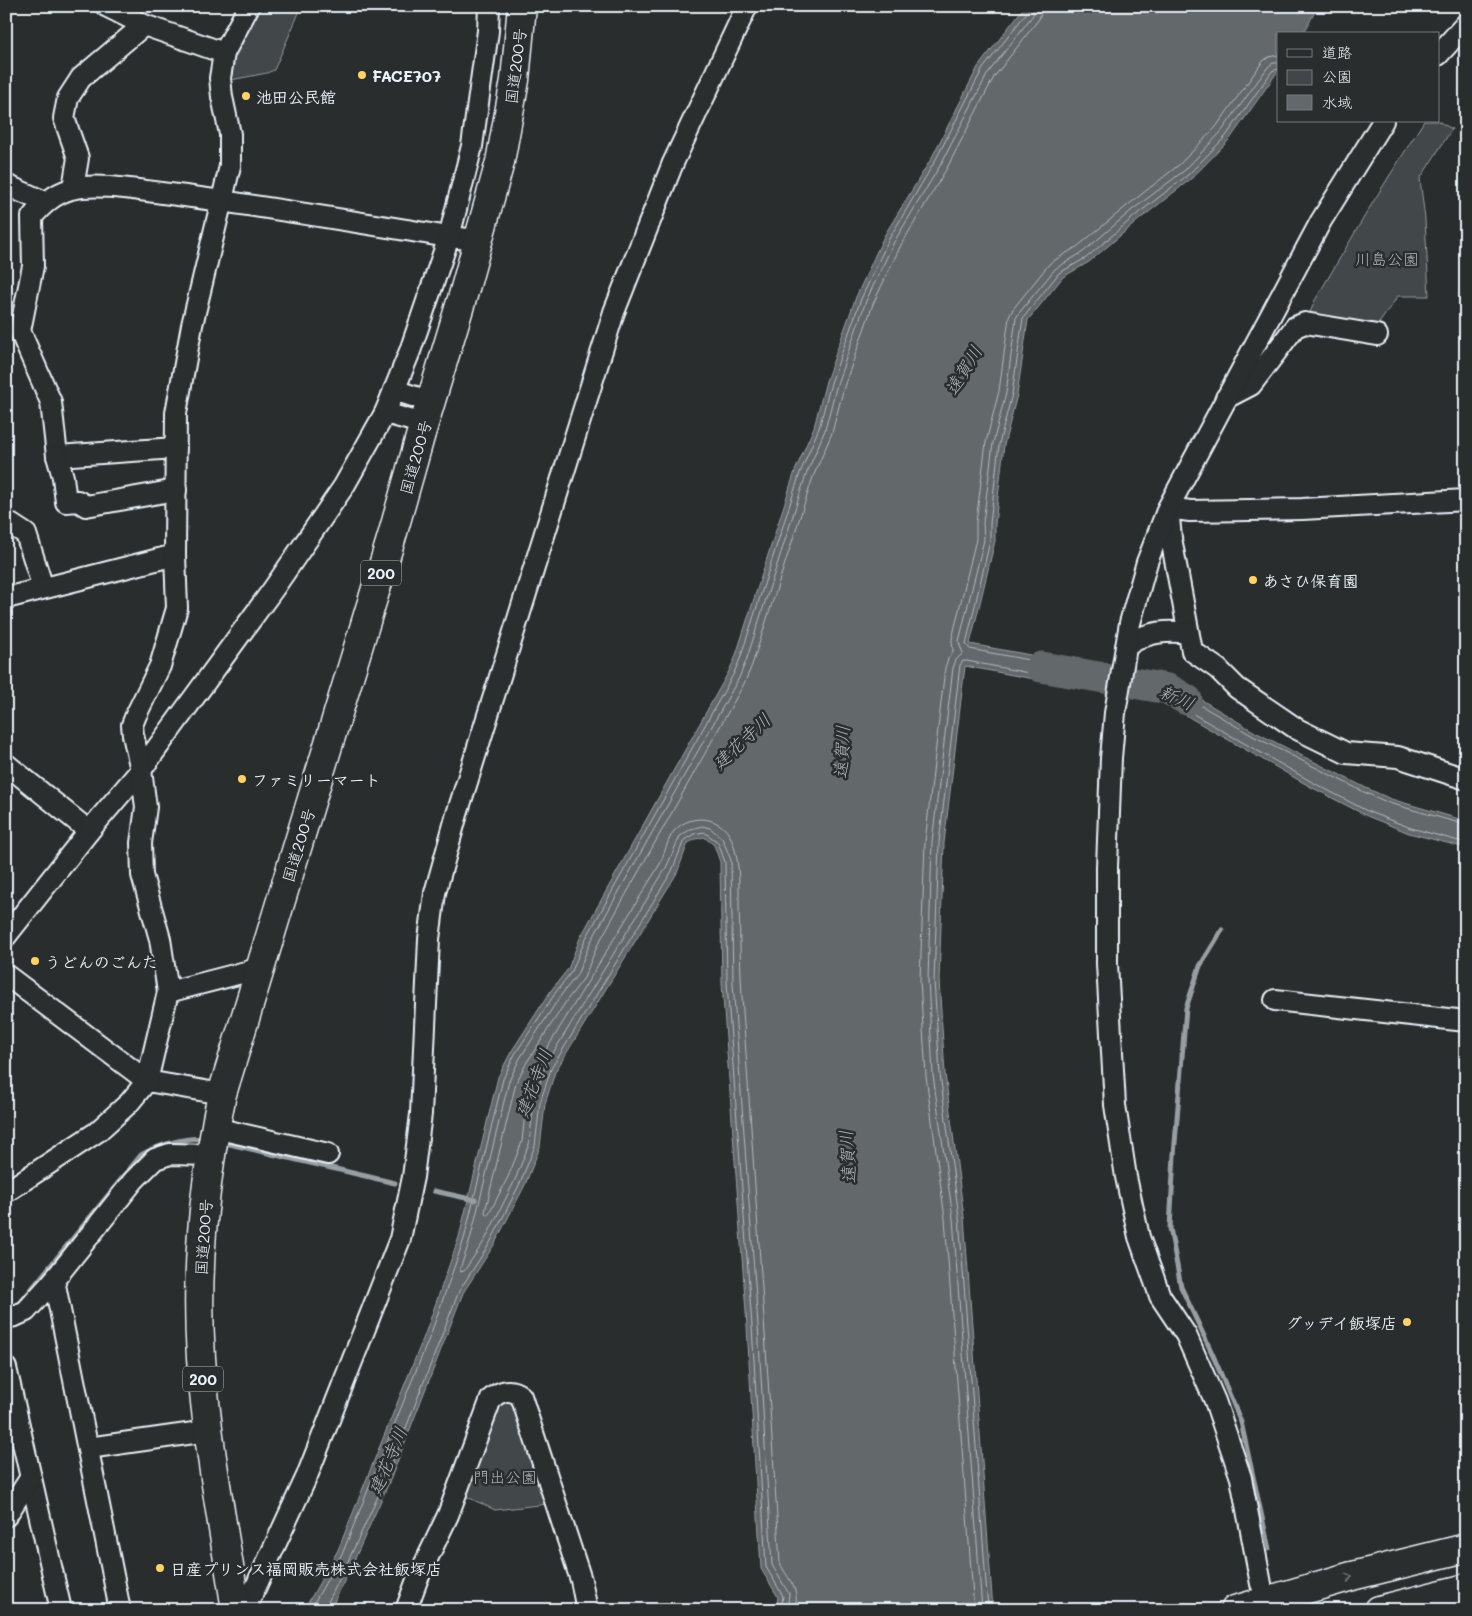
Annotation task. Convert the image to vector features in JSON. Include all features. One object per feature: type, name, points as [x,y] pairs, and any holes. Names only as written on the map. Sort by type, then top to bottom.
[{"type":"highway","name":"国道200号","points":[[236,1610],[208,1431],[201,1357],[199,1294],[201,1232],[213,1141],[222,1094],[392,536],[500,162],[515,80],[522,6]]},
{"type":"highway","points":[[1234,1610],[1352,1576],[1466,1548]]},
{"type":"highway","points":[[1293,1610],[1466,1567]]},
{"type":"highway","points":[[1379,1610],[1466,1588]]},
{"type":"street","points":[[106,6],[144,25],[224,53]]},
{"type":"street","points":[[6,1192],[97,1132],[129,1103],[147,1081],[168,992],[160,939],[142,875],[141,843],[146,807],[132,725],[160,666],[177,608],[175,554],[176,413],[190,334],[230,166],[230,134],[220,78],[224,53],[249,6]]},
{"type":"street","points":[[6,936],[89,831],[141,770],[274,588],[344,486],[384,412],[410,351],[449,237],[472,146],[488,31],[489,6]]},
{"type":"street","points":[[245,1610],[308,1476],[400,1239],[413,1177],[421,1114],[429,939],[435,893],[457,814],[614,312],[673,163],[747,6]]},
{"type":"street","points":[[1440,53],[1466,24]]},
{"type":"street","points":[[73,188],[78,158],[64,118],[68,98],[81,78],[144,25]]},
{"type":"street","points":[[1261,1584],[1241,1478],[1214,1401],[1186,1335],[1160,1296],[1139,1238],[1126,1177],[1115,1105],[1107,964],[1107,867],[1111,758],[1115,714],[1130,623],[1147,562],[1168,508],[1321,221],[1382,122]]},
{"type":"street","points":[[6,185],[45,202]]},
{"type":"street","points":[[176,490],[86,506],[78,501],[66,502],[63,478],[57,456],[52,402],[20,330],[33,266],[32,217],[45,202],[57,194],[73,188],[120,188],[222,200],[449,237],[478,240]]},
{"type":"street","points":[[1226,398],[1251,386],[1295,326],[1305,323],[1377,335]]},
{"type":"street","points":[[394,390],[427,413]]},
{"type":"street","points":[[384,412],[427,413]]},
{"type":"street","points":[[57,456],[176,448]]},
{"type":"street","points":[[1168,508],[1190,511],[1302,509],[1466,500]]},
{"type":"street","points":[[1168,508],[1171,538],[1192,651],[1218,669],[1237,688],[1297,729],[1346,753],[1398,757],[1466,779]]},
{"type":"street","points":[[6,521],[26,534],[42,588]]},
{"type":"street","points":[[6,598],[175,554]]},
{"type":"street","points":[[1126,647],[1134,640],[1151,634],[1172,631],[1188,633]]},
{"type":"street","points":[[6,764],[89,831]]},
{"type":"street","points":[[168,992],[261,968]]},
{"type":"street","points":[[6,975],[147,1081],[222,1094]]},
{"type":"street","points":[[1275,1000],[1466,1020]]},
{"type":"street","points":[[6,1318],[26,1311],[54,1280],[134,1180],[155,1158],[213,1141],[328,1154]]},
{"type":"street","points":[[54,1280],[120,1610]]},
{"type":"street","points":[[6,1368],[61,1610]]},
{"type":"street","points":[[406,1610],[417,1580],[448,1515],[491,1398],[507,1390],[515,1391],[521,1396],[581,1580],[587,1610]]},
{"type":"street","points":[[88,1448],[208,1431]]},
{"type":"street","points":[[6,1516],[31,1477]]},
{"type":"green space","points":[[260,6],[302,6],[274,70],[231,80],[232,55]]},
{"type":"green space","name":"川島公園","points":[[1423,122],[1440,122],[1452,129],[1420,179],[1425,219],[1429,296],[1398,296],[1375,329],[1309,316],[1314,302],[1373,202]]},
{"type":"green space","name":"門出公園","points":[[510,1400],[548,1504],[495,1510],[463,1495],[495,1404]]},
{"type":"water","points":[[1025,6],[1318,6],[1304,32],[1277,32],[1277,72],[1230,139],[1192,178],[1089,262],[1063,277],[1028,320],[1017,395],[1004,445],[995,524],[995,541],[970,644],[1085,665],[1081,688],[965,666],[944,843],[939,980],[945,1074],[964,1217],[993,1610],[776,1610],[778,1597],[761,1569],[747,1326],[722,983],[720,862],[714,845],[704,837],[688,843],[677,873],[555,1072],[545,1104],[540,1147],[525,1185],[494,1245],[463,1293],[391,1478],[348,1574],[330,1610],[304,1610],[338,1550],[425,1334],[459,1237],[498,1077],[511,1052],[552,989],[568,969],[580,938],[728,673],[735,658],[795,471],[814,427],[826,381],[856,297],[884,236],[931,159],[978,67]]},
{"type":"water","points":[[1151,676],[1170,681],[1255,732],[1366,788],[1391,799],[1466,821],[1466,848],[1409,833],[1367,816],[1309,786],[1192,719],[1183,713],[1187,705],[1147,690]]},
{"type":"waterway","name":"新川","points":[[1041,667],[1168,689],[1187,700]]},
{"type":"waterway","points":[[1222,930],[1200,966],[1186,1008],[1170,1228],[1181,1287],[1212,1353],[1241,1422],[1269,1549]]},
{"type":"waterway","points":[[20,1303],[141,1155],[172,1142],[198,1138],[205,1139]]},
{"type":"waterway","points":[[221,1142],[395,1183]]},
{"type":"waterway","points":[[434,1191],[475,1200]]},
{"type":"place","name":"FACE707","points":[[362,75]]},
{"type":"place","name":"池田公民館","points":[[246,96]]},
{"type":"place","name":"あさひ保育園","points":[[1253,580]]},
{"type":"place","name":"ファミリーマート","points":[[242,779]]},
{"type":"place","name":"うどんのごんた","points":[[35,961]]},
{"type":"place","name":"グッデイ飯塚店","points":[[1407,1322]]},
{"type":"place","name":"日産プリンス福岡販売株式会社飯塚店","points":[[160,1568]]},
{"type":"water label","name":"遠賀川","points":[[963,370]]},
{"type":"water label","name":"建花寺川","points":[[741,741]]},
{"type":"water label","name":"遠賀川","points":[[841,752]]},
{"type":"water label","name":"建花寺川","points":[[533,1083]]},
{"type":"water label","name":"遠賀川","points":[[847,1157]]},
{"type":"water label","name":"建花寺川","points":[[387,1461]]}]
